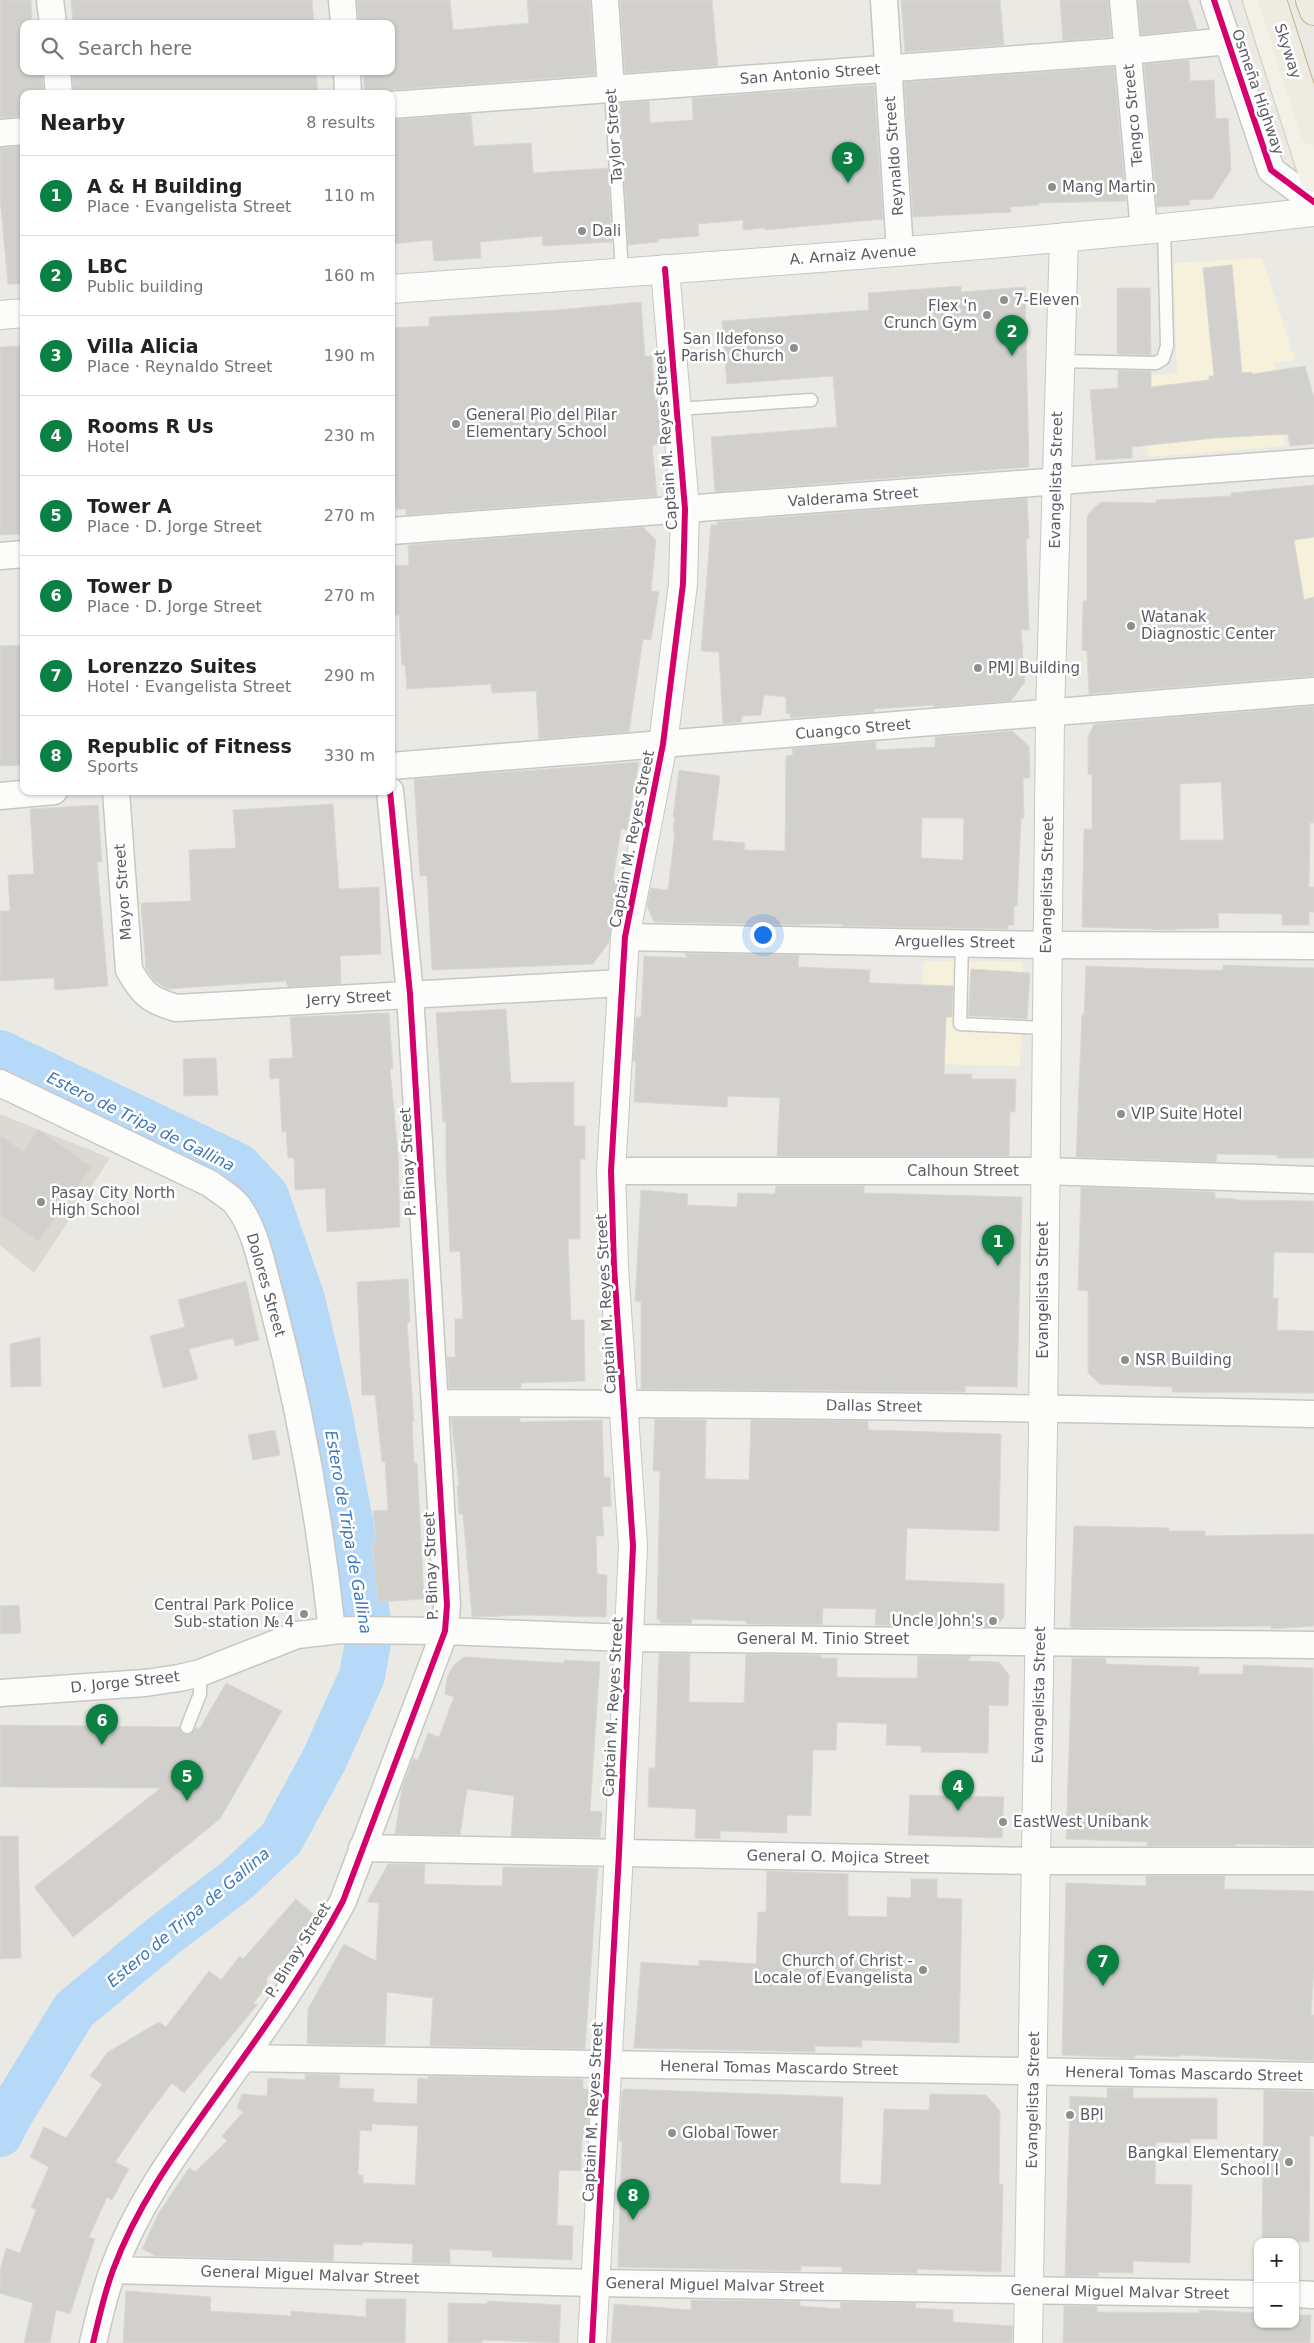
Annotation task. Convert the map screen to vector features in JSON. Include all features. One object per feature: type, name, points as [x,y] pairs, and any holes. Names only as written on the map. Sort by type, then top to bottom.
[{"type":"highway","name":"Skyway","points":[[1272,0],[1314,131]]},
{"type":"highway","points":[[1310,0],[1314,11]]},
{"type":"main road","name":"Osmeña Highway","points":[[1257,0],[1314,178]]},
{"type":"main road","name":"A. Arnaiz Avenue","points":[[395,289],[900,252],[1154,229],[1314,212]]},
{"type":"main road","name":"Evangelista Street","points":[[1028,2343],[1043,1408],[1046,944],[1050,714],[1064,237]]},
{"type":"main road","name":"Captain M. Reyes Street","points":[[592,2343],[619,1853],[629,1638],[632,1523],[614,1267],[611,1171],[626,937],[663,744],[683,584],[685,509],[665,269]]},
{"type":"main road","points":[[0,315],[20,313]]},
{"type":"street","points":[[50,0],[52,20]]},
{"type":"street","points":[[342,0],[344,20]]},
{"type":"street","name":"Taylor Street","points":[[605,0],[611,89]]},
{"type":"street","name":"Reynaldo Street","points":[[884,0],[900,252]]},
{"type":"street","name":"Tengco Street","points":[[1123,0],[1127,51],[1154,229]]},
{"type":"street","name":"Osmeña Highway","points":[[1214,0],[1271,170],[1314,202]]},
{"type":"street","name":"San Antonio Street","points":[[395,105],[1127,51],[1228,41]]},
{"type":"street","points":[[57,75],[59,90]]},
{"type":"street","points":[[347,75],[348,90]]},
{"type":"street","points":[[0,133],[20,131]]},
{"type":"street","name":"Valderama Street","points":[[395,531],[1056,483],[1314,462]]},
{"type":"street","points":[[0,556],[20,554]]},
{"type":"street","name":"Cuangco Street","points":[[395,766],[1050,714],[1314,691]]},
{"type":"street","points":[[0,796],[20,794]]},
{"type":"street","name":"Mayor Street","points":[[116,795],[129,970],[140,990]]},
{"type":"street","name":"P. Binay Street","points":[[93,2343],[113,2270],[137,2216],[159,2179],[320,1943],[343,1901],[444,1631],[448,1605],[410,994],[390,795]]},
{"type":"street","name":"Arguelles Street","points":[[626,937],[1046,944],[1314,946]]},
{"type":"street","name":"Jerry Street","points":[[140,990],[158,1003],[176,1008],[622,984]]},
{"type":"street","name":"Dolores Street","points":[[0,1083],[211,1184],[237,1205],[253,1234],[288,1365],[301,1426],[336,1631]]},
{"type":"street","name":"Calhoun Street","points":[[611,1171],[1044,1171],[1314,1180]]},
{"type":"street","name":"Dallas Street","points":[[435,1403],[624,1403],[1043,1408],[1314,1414]]},
{"type":"street","name":"General M. Tinio Street","points":[[336,1631],[444,1631],[629,1638],[1314,1645]]},
{"type":"street","name":"D. Jorge Street","points":[[0,1693],[145,1683],[200,1673],[297,1635],[336,1631]]},
{"type":"street","name":"General O. Mojica Street","points":[[362,1848],[1036,1861],[1314,1861]]},
{"type":"street","name":"Heneral Tomas Mascardo Street","points":[[243,2058],[1314,2076]]},
{"type":"street","name":"General Miguel Malvar Street","points":[[113,2270],[596,2283],[1254,2294]]},
{"type":"street","points":[[1299,2294],[1314,2294]]},
{"type":"lane","name":"Taylor Street","points":[[611,89],[622,272]]},
{"type":"lane","points":[[1059,361],[1156,362],[1162,359],[1167,346],[1154,229]]},
{"type":"lane","points":[[678,409],[810,400]]},
{"type":"lane","points":[[962,942],[960,1024],[1045,1028]]},
{"type":"lane","points":[[187,1728],[200,1694],[200,1673]]},
{"type":"shaded area","points":[[1262,258],[1295,360],[1274,363],[1285,446],[1148,457],[1142,376],[1177,373],[1173,263]]},
{"type":"shaded area","points":[[1314,538],[1314,682],[1305,682],[1279,543]]},
{"type":"shaded area","points":[[924,961],[1023,962],[1020,1066],[919,1064]]},
{"type":"shaded area","name":"Pasay City North High School","points":[[0,1114],[110,1158],[34,1273],[0,1245]]},
{"type":"building","points":[[0,0],[31,0],[32,20],[20,20],[20,75],[42,75],[44,90],[20,90],[20,116],[0,118]]},
{"type":"building","points":[[71,0],[312,0],[314,20],[73,20]]},
{"type":"building","points":[[357,0],[450,0],[453,30],[529,23],[527,0],[590,0],[595,75],[390,90],[365,90],[363,75],[395,75],[395,20],[359,20]]},
{"type":"building","points":[[620,0],[712,0],[718,66],[625,73]]},
{"type":"building","points":[[901,0],[1000,0],[1004,45],[905,52]]},
{"type":"building","points":[[1060,0],[1108,0],[1111,37],[1063,41]]},
{"type":"building","points":[[1138,0],[1188,0],[1197,29],[1141,35]]},
{"type":"building","points":[[1189,60],[1190,81],[1214,80],[1216,119],[1228,118],[1231,170],[1212,199],[1189,200],[1190,205],[1157,207],[1144,64]]},
{"type":"building","points":[[1114,67],[1126,201],[1038,203],[1039,205],[1010,207],[1011,212],[913,217],[904,82]]},
{"type":"building","points":[[72,75],[316,75],[318,90],[74,90]]},
{"type":"building","points":[[874,85],[883,219],[765,230],[765,228],[743,230],[743,220],[698,224],[699,236],[658,239],[658,242],[628,245],[620,103],[649,101],[650,123],[693,120],[692,98]]},
{"type":"building","points":[[471,114],[474,146],[531,143],[533,173],[608,168],[612,242],[543,246],[542,236],[480,242],[481,258],[434,261],[432,240],[395,244],[395,120]]},
{"type":"building","points":[[20,146],[20,284],[8,284],[0,198],[0,148]]},
{"type":"building","points":[[1232,265],[1242,373],[1252,372],[1252,374],[1305,366],[1314,398],[1314,444],[1290,446],[1288,434],[1215,438],[1132,447],[1132,458],[1096,460],[1090,390],[1118,388],[1118,370],[1151,371],[1151,387],[1209,380],[1209,376],[1214,376],[1203,268]]},
{"type":"building","points":[[961,286],[961,292],[1025,287],[1029,467],[715,492],[711,437],[837,427],[833,376],[727,384],[722,321],[869,310],[868,293]]},
{"type":"building","points":[[1117,288],[1150,288],[1151,355],[1117,354]]},
{"type":"building","points":[[641,302],[645,356],[652,356],[655,400],[658,400],[661,444],[652,445],[657,496],[406,515],[406,509],[396,509],[395,328],[429,326],[429,317],[557,310]]},
{"type":"building","points":[[20,346],[20,534],[0,535],[0,347]]},
{"type":"building","points":[[1314,485],[1314,537],[1294,540],[1304,600],[1314,597],[1314,676],[1089,694],[1087,651],[1082,650],[1083,601],[1087,601],[1087,516],[1094,508],[1102,502],[1156,503],[1156,500],[1231,496],[1231,493]]},
{"type":"building","points":[[1027,498],[1029,539],[1026,539],[1029,630],[1021,630],[1025,682],[1011,701],[934,707],[934,705],[874,709],[874,712],[790,718],[790,713],[786,714],[786,697],[764,695],[761,715],[742,716],[741,722],[723,724],[719,652],[701,651],[711,525],[718,525],[717,522]]},
{"type":"building","points":[[643,527],[656,540],[651,591],[659,592],[651,640],[643,639],[629,732],[539,739],[536,691],[492,693],[491,684],[407,689],[405,665],[402,665],[399,615],[395,615],[395,566],[409,565],[408,545]]},
{"type":"building","points":[[20,645],[20,765],[0,766],[0,646]]},
{"type":"building","points":[[1314,706],[1314,823],[1310,823],[1309,887],[1314,887],[1314,912],[1309,912],[1309,925],[1282,925],[1282,914],[1218,913],[1219,928],[1176,930],[1082,927],[1084,829],[1092,829],[1092,774],[1088,774],[1088,737],[1094,724]],"holes":[[[1221,782],[1224,840],[1180,840],[1180,784]]]},
{"type":"building","points":[[1012,731],[1029,746],[1030,778],[1023,778],[1024,818],[1021,818],[1017,906],[1014,906],[1014,925],[1008,925],[1008,929],[842,926],[842,924],[654,922],[647,906],[651,888],[668,890],[675,832],[673,831],[675,817],[673,817],[679,770],[720,776],[712,840],[745,843],[744,850],[785,851],[786,756],[793,755],[792,748],[876,742],[876,750],[935,747],[935,737]],"holes":[[[922,818],[964,818],[963,860],[921,858]]]},
{"type":"building","points":[[639,762],[627,830],[621,829],[613,879],[620,881],[609,942],[593,964],[432,970],[427,876],[420,876],[414,779]]},
{"type":"building","points":[[333,804],[339,889],[379,887],[381,954],[340,956],[341,984],[288,987],[286,981],[167,989],[154,980],[146,969],[141,903],[191,901],[189,850],[236,848],[233,810]]},
{"type":"building","points":[[98,805],[102,862],[97,862],[108,986],[55,990],[54,978],[0,981],[0,911],[10,911],[8,875],[34,874],[30,809]]},
{"type":"building","points":[[684,953],[799,955],[798,967],[870,970],[869,983],[953,986],[952,1017],[946,1017],[944,1074],[972,1074],[972,1079],[1016,1079],[1015,1112],[1010,1112],[1009,1156],[777,1156],[780,1098],[728,1096],[727,1107],[634,1102],[636,1062],[633,1061],[636,1017],[641,1017],[644,956],[688,958]]},
{"type":"building","points":[[1223,965],[1314,968],[1314,1158],[1277,1158],[1277,1155],[1217,1154],[1216,1162],[1076,1157],[1086,966],[1223,970]]},
{"type":"building","points":[[971,969],[1030,973],[1027,1019],[968,1016]]},
{"type":"building","points":[[506,1009],[511,1083],[574,1082],[574,1126],[585,1126],[585,1159],[580,1159],[580,1239],[568,1239],[571,1320],[584,1320],[585,1381],[521,1383],[521,1388],[449,1388],[447,1357],[455,1357],[455,1319],[463,1319],[460,1251],[450,1252],[446,1122],[443,1122],[436,1013]]},
{"type":"building","points":[[389,1013],[393,1069],[390,1069],[398,1153],[400,1227],[327,1232],[325,1188],[295,1190],[294,1158],[288,1158],[286,1131],[282,1132],[279,1078],[270,1079],[269,1059],[293,1058],[290,1017]]},
{"type":"building","points":[[216,1058],[218,1095],[184,1096],[183,1059]]},
{"type":"building","name":"Pasay City North High School","points":[[38,1129],[92,1167],[38,1242],[0,1215],[0,1135],[23,1151]]},
{"type":"building","points":[[776,1186],[864,1186],[864,1193],[1022,1197],[1017,1387],[965,1386],[965,1392],[641,1389],[641,1302],[635,1301],[641,1190],[688,1194],[687,1205],[737,1207],[738,1193],[775,1194]]},
{"type":"building","points":[[1081,1187],[1215,1192],[1215,1198],[1235,1200],[1314,1201],[1314,1253],[1274,1252],[1273,1298],[1278,1298],[1277,1330],[1314,1331],[1314,1393],[1172,1392],[1172,1387],[1100,1384],[1088,1373],[1088,1291],[1078,1290]]},
{"type":"building","points":[[408,1279],[410,1322],[407,1323],[414,1422],[412,1422],[414,1463],[417,1463],[424,1599],[378,1602],[372,1542],[376,1542],[373,1511],[388,1510],[385,1462],[382,1462],[375,1395],[362,1395],[357,1282]]},
{"type":"building","points":[[246,1281],[259,1340],[235,1346],[233,1338],[189,1349],[198,1379],[163,1388],[150,1336],[185,1327],[178,1300]]},
{"type":"building","points":[[40,1337],[41,1386],[11,1387],[10,1344]]},
{"type":"building","points":[[451,1418],[520,1418],[520,1422],[602,1420],[604,1477],[610,1477],[611,1506],[602,1507],[604,1536],[596,1536],[597,1574],[607,1575],[606,1617],[528,1615],[472,1617],[463,1514],[459,1514],[457,1485],[459,1485]]},
{"type":"building","points":[[655,1419],[706,1420],[705,1479],[749,1480],[751,1420],[868,1421],[868,1430],[1001,1434],[999,1531],[907,1528],[905,1580],[1004,1584],[1004,1617],[995,1627],[875,1625],[876,1609],[823,1608],[822,1625],[746,1624],[746,1621],[692,1619],[691,1624],[660,1623],[660,1619],[657,1619],[660,1471],[653,1471]]},
{"type":"building","points":[[275,1430],[280,1455],[253,1460],[248,1435]]},
{"type":"building","points":[[1074,1526],[1169,1528],[1169,1531],[1205,1531],[1205,1536],[1314,1534],[1314,1626],[1271,1629],[1271,1626],[1073,1628],[1070,1626]]},
{"type":"building","points":[[19,1605],[21,1633],[0,1634],[0,1606]]},
{"type":"building","points":[[659,1653],[690,1654],[689,1702],[744,1703],[746,1654],[821,1655],[821,1658],[837,1658],[837,1677],[881,1678],[917,1678],[918,1656],[971,1656],[968,1661],[999,1662],[1009,1675],[1008,1706],[989,1705],[988,1753],[921,1752],[921,1746],[886,1745],[887,1724],[837,1722],[836,1750],[813,1750],[811,1816],[787,1815],[787,1833],[720,1831],[720,1839],[695,1838],[696,1809],[648,1807],[649,1768],[655,1768]]},
{"type":"building","points":[[464,1657],[564,1663],[564,1660],[600,1662],[590,1811],[602,1812],[600,1838],[511,1836],[514,1796],[467,1789],[460,1835],[395,1834],[402,1788],[413,1758],[418,1760],[428,1733],[439,1737],[454,1697],[445,1694],[447,1678],[453,1666]]},
{"type":"building","points":[[1072,1658],[1106,1658],[1106,1664],[1199,1667],[1199,1674],[1243,1674],[1243,1665],[1313,1668],[1314,1846],[1236,1844],[1236,1846],[1147,1846],[1148,1842],[1066,1839]]},
{"type":"building","points":[[226,1683],[282,1711],[220,1819],[73,1937],[34,1887],[161,1788],[0,1787],[0,1725],[179,1727],[181,1732],[189,1735],[195,1728],[200,1728]]},
{"type":"building","points":[[910,1795],[1004,1797],[1002,1838],[908,1835]]},
{"type":"building","points":[[0,1836],[18,1836],[21,1958],[0,1959]]},
{"type":"building","points":[[388,1864],[425,1864],[424,1884],[502,1886],[503,1867],[598,1868],[585,2049],[430,2046],[433,1998],[387,1992],[385,2045],[307,2044],[308,2009],[344,1944],[376,1961],[379,1903],[367,1902]]},
{"type":"building","points":[[767,1871],[848,1874],[848,1916],[887,1917],[887,1897],[911,1898],[911,1879],[937,1879],[937,1898],[962,1899],[959,2043],[862,2040],[862,2047],[815,2046],[815,2052],[634,2048],[641,1962],[699,1966],[699,1960],[756,1964],[758,1912],[766,1912]]},
{"type":"building","points":[[1146,1876],[1225,1876],[1224,1889],[1314,1891],[1314,1968],[1311,2015],[1314,2015],[1314,2061],[1179,2055],[1179,2057],[1141,2055],[1134,2056],[1134,2058],[1062,2055],[1066,1883],[1146,1886]]},
{"type":"building","points":[[296,1899],[317,1917],[308,1933],[267,1978],[267,1986],[253,2004],[258,2004],[184,2093],[172,2083],[141,2124],[115,2162],[129,2169],[112,2200],[107,2197],[89,2237],[95,2239],[70,2314],[56,2310],[50,2343],[24,2343],[33,2303],[0,2293],[0,2271],[6,2248],[20,2253],[36,2210],[31,2207],[49,2167],[30,2157],[44,2127],[66,2138],[102,2084],[90,2076],[108,2052],[159,2022],[166,2027],[209,1971],[221,1980],[240,1956],[243,1959]]},
{"type":"building","points":[[305,2074],[340,2075],[339,2088],[374,2089],[373,2102],[417,2104],[418,2078],[428,2079],[428,2076],[583,2079],[583,2089],[590,2089],[588,2139],[582,2139],[581,2171],[559,2170],[557,2225],[573,2226],[572,2260],[492,2257],[492,2251],[450,2249],[450,2264],[412,2263],[413,2244],[363,2242],[363,2245],[334,2244],[333,2261],[156,2256],[142,2249],[158,2214],[189,2168],[195,2172],[227,2141],[222,2136],[243,2112],[237,2108],[242,2094],[267,2096],[268,2078],[305,2080]],"holes":[[[372,2124],[418,2126],[415,2185],[363,2183],[363,2175],[358,2175],[360,2130],[372,2131]]]},
{"type":"building","points":[[1107,2088],[1133,2088],[1133,2098],[1217,2098],[1217,2139],[1190,2139],[1190,2143],[1156,2142],[1155,2184],[1192,2185],[1190,2263],[1133,2261],[1133,2273],[1098,2272],[1098,2276],[1065,2276],[1070,2096],[1107,2098]]},
{"type":"building","points":[[624,2089],[843,2097],[840,2183],[881,2185],[884,2109],[929,2110],[930,2094],[986,2095],[1000,2111],[999,2184],[1003,2184],[1001,2272],[917,2269],[917,2273],[842,2272],[842,2267],[801,2266],[801,2271],[618,2267],[622,2141],[619,2141],[622,2091]]},
{"type":"building","name":"Bangkal Elementary School Ⅰ","points":[[1264,2090],[1314,2092],[1314,2136],[1310,2136],[1309,2242],[1299,2242],[1299,2238],[1262,2238]]},
{"type":"building","points":[[126,2291],[211,2297],[210,2311],[291,2316],[291,2311],[366,2317],[366,2299],[406,2299],[405,2343],[123,2343]]},
{"type":"building","points":[[691,2300],[800,2301],[800,2306],[840,2309],[841,2302],[916,2303],[915,2308],[953,2310],[953,2322],[1013,2326],[1012,2343],[611,2343],[614,2304],[691,2310]]},
{"type":"building","points":[[488,2301],[561,2305],[559,2343],[482,2340],[482,2343],[448,2343],[448,2303],[487,2304]]},
{"type":"building","points":[[1064,2306],[1097,2306],[1097,2312],[1199,2313],[1199,2310],[1254,2313],[1254,2328],[1299,2328],[1299,2315],[1311,2315],[1310,2343],[1063,2343]]},
{"type":"waterway","name":"Estero de Tripa de Gallina","points":[[0,1053],[238,1166],[266,1196],[302,1299],[329,1412],[370,1631],[362,1676],[324,1760],[281,1839],[237,1880],[162,1937],[74,2010],[0,2134]]},
{"type":"cycle path","points":[[1214,0],[1271,170],[1314,202]]},
{"type":"cycle path","points":[[592,2343],[619,1853],[633,1546],[614,1267],[611,1171],[625,937],[663,744],[683,584],[685,509],[665,269]]},
{"type":"cycle path","points":[[93,2343],[104,2297],[113,2270],[149,2194],[259,2036],[317,1947],[343,1901],[445,1631],[447,1605],[410,994],[390,795]]},
{"type":"place","name":"Villa Alicia","points":[[848,183]]},
{"type":"place","name":"Mang Martin","points":[[1052,187]]},
{"type":"place","name":"Dali","points":[[582,231]]},
{"type":"place","name":"7-Eleven","points":[[1004,300]]},
{"type":"place","name":"Flex 'n Crunch Gym","points":[[987,315]]},
{"type":"place","name":"San Ildefonso Parish Church","points":[[794,348]]},
{"type":"place","name":"LBC","points":[[1012,356]]},
{"type":"place","name":"General Pio del Pilar Elementary School","points":[[456,424]]},
{"type":"place","name":"Watanak Diagnostic Center","points":[[1131,626]]},
{"type":"place","name":"PMJ Building","points":[[978,668]]},
{"type":"place","name":"VIP Suite Hotel","points":[[1121,1114]]},
{"type":"place","name":"Pasay City North High School","points":[[41,1202]]},
{"type":"place","name":"A & H Building","points":[[998,1266]]},
{"type":"place","name":"NSR Building","points":[[1125,1360]]},
{"type":"place","name":"Central Park Police Sub-station № 4","points":[[304,1614]]},
{"type":"place","name":"Uncle John's","points":[[993,1621]]},
{"type":"place","name":"Tower D","points":[[102,1745]]},
{"type":"place","name":"Tower A","points":[[187,1801]]},
{"type":"place","name":"Rooms R Us","points":[[958,1811]]},
{"type":"place","name":"EastWest Unibank","points":[[1003,1822]]},
{"type":"place","name":"Church of Christ - Locale of Evangelista","points":[[923,1970]]},
{"type":"place","name":"Lorenzzo Suites","points":[[1103,1986]]},
{"type":"place","name":"BPI","points":[[1070,2115]]},
{"type":"place","name":"Global Tower","points":[[672,2133]]},
{"type":"place","name":"Bangkal Elementary School Ⅰ","points":[[1289,2162]]},
{"type":"place","name":"Republic of Fitness","points":[[633,2220]]}]
